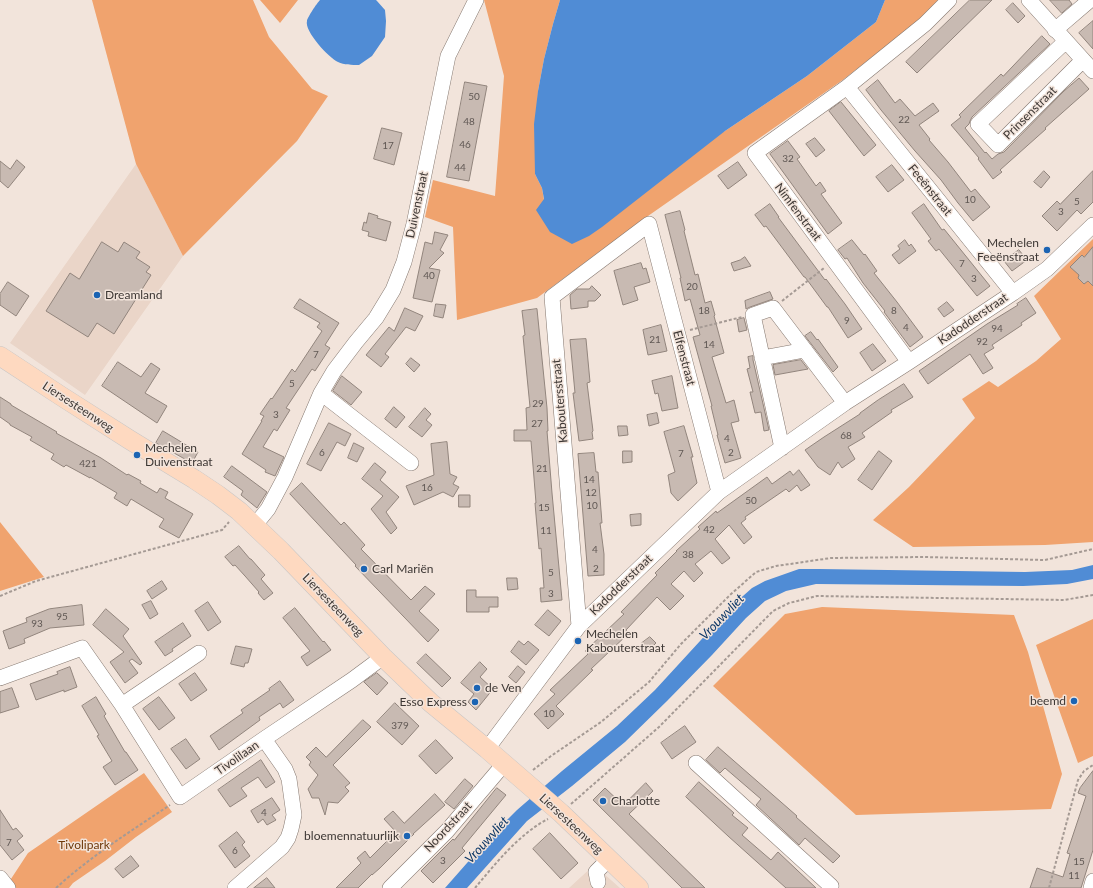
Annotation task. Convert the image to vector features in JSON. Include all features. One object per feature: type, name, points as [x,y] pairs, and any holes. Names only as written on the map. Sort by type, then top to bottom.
[{"type":"main road","name":"Liersesteenweg","points":[[0,356],[130,440],[194,479],[239,511],[282,551],[383,657],[431,703],[487,749],[558,811],[639,888]]},
{"type":"street","name":"Duivenstraat","points":[[255,525],[268,508],[285,477],[320,393],[334,371],[376,318],[393,290],[404,262],[414,224],[448,56],[476,0]]},
{"type":"street","points":[[848,87],[925,24],[949,0]]},
{"type":"street","name":"Prinsenstraat","points":[[1029,0],[1088,66],[998,145],[978,124],[1060,35]]},
{"type":"street","points":[[1060,35],[1090,0]]},
{"type":"street","name":"Nimfenstraat","points":[[848,87],[755,153],[910,362]]},
{"type":"street","name":"Feeënstraat","points":[[848,87],[1013,293]]},
{"type":"street","name":"Elfenstraat","points":[[649,224],[719,492]]},
{"type":"street","name":"Kaboutersstraat","points":[[579,626],[552,297],[649,224]]},
{"type":"street","name":"Kadodderstraat","points":[[487,749],[579,626],[719,492],[844,404],[1013,293],[1047,268],[1093,225]]},
{"type":"street","points":[[782,448],[753,315],[773,308],[844,404]]},
{"type":"street","points":[[762,358],[805,350]]},
{"type":"street","points":[[320,393],[411,463]]},
{"type":"street","points":[[0,678],[82,648],[122,705],[180,797]]},
{"type":"street","points":[[122,705],[199,653]]},
{"type":"street","name":"Tivolilaan","points":[[180,797],[352,680],[383,657]]},
{"type":"street","points":[[235,888],[282,847],[292,829],[294,815],[289,779],[285,769],[264,739]]},
{"type":"street","points":[[696,763],[831,886],[830,888]]},
{"type":"street","name":"Noordstraat","points":[[390,888],[447,831],[504,764]]},
{"type":"street","points":[[598,882],[596,872],[608,859]]},
{"type":"street","points":[[0,878],[8,888]]},
{"type":"street","points":[[1091,888],[1093,881]]},
{"type":"path","points":[[773,308],[834,260]]},
{"type":"path","points":[[677,332],[753,315]]},
{"type":"path","points":[[0,596],[36,581],[222,530],[239,511]]},
{"type":"path","points":[[525,782],[551,756],[601,722],[649,682],[681,644],[730,595],[756,572],[776,566],[831,558],[924,557],[1045,560],[1093,549]]},
{"type":"path","points":[[475,888],[520,839],[558,811],[659,727],[773,611],[789,602],[817,596],[1064,600],[1093,595]]},
{"type":"path","points":[[1049,888],[1078,780],[1084,771],[1093,765]]},
{"type":"path","points":[[56,888],[127,833],[180,797]]},
{"type":"shaded area","points":[[136,164],[183,256],[85,395],[10,343]]},
{"type":"shaded area","points":[[594,865],[620,888],[569,888]]},
{"type":"green space","points":[[92,0],[253,0],[269,37],[312,89],[328,96],[297,141],[183,256],[136,164]]},
{"type":"green space","points":[[260,0],[298,0],[280,23]]},
{"type":"green space","points":[[484,0],[560,0],[544,59],[538,91],[535,174],[542,188],[544,200],[725,131],[807,76],[876,22],[885,0],[941,0],[922,18],[844,79],[648,216],[537,298],[457,320],[453,227],[425,217],[433,180],[495,196],[504,76]]},
{"type":"green space","points":[[1093,239],[1093,542],[1045,545],[913,547],[873,520],[909,487],[975,418],[962,399],[989,381],[998,387],[1036,361],[1061,339],[1034,296]]},
{"type":"green space","points":[[0,522],[44,577],[0,591]]},
{"type":"green space","points":[[822,607],[1014,615],[1028,652],[1062,774],[1051,809],[856,815],[713,686],[785,614]]},
{"type":"green space","name":"beemd","points":[[1093,619],[1093,756],[1078,763],[1036,645]]},
{"type":"green space","name":"Tivolipark","points":[[144,773],[172,812],[73,883],[69,888],[5,888],[28,853]]},
{"type":"water","points":[[320,0],[377,1],[385,10],[385,37],[372,56],[359,65],[348,65],[334,60],[323,50],[309,31],[307,25],[309,17]]},
{"type":"water","points":[[560,0],[885,0],[876,22],[807,76],[725,131],[602,227],[589,236],[572,244],[550,232],[536,210],[544,199],[542,188],[535,174],[534,124],[544,59]]},
{"type":"water","points":[[1093,565],[1093,579],[1067,584],[1023,586],[816,584],[786,591],[765,601],[746,618],[712,655],[625,742],[527,821],[467,888],[445,888],[489,838],[517,810],[617,726],[655,690],[734,604],[752,588],[765,581],[799,569],[1025,572],[1072,570]]},
{"type":"building","points":[[970,0],[992,0],[917,73],[906,62]]},
{"type":"building","points":[[1050,0],[1069,0],[1072,4],[1062,13]]},
{"type":"building","points":[[1013,3],[1025,16],[1018,23],[1006,10]]},
{"type":"building","points":[[1093,21],[1093,49],[1079,33]]},
{"type":"building","points":[[1042,36],[1050,44],[972,117],[969,124],[965,128],[985,153],[986,152],[992,159],[998,154],[1004,152],[1064,91],[1079,78],[1089,89],[1000,170],[1002,172],[993,179],[978,159],[979,158],[951,125],[961,117],[959,115],[1001,74],[1003,76]]},
{"type":"building","points":[[878,80],[895,103],[900,99],[915,116],[933,103],[939,111],[919,125],[930,139],[929,140],[971,192],[975,189],[990,207],[973,221],[866,90]]},
{"type":"building","points":[[465,82],[487,86],[469,181],[447,177]]},
{"type":"building","points":[[841,102],[876,145],[864,156],[829,111]]},
{"type":"building","points":[[382,128],[402,133],[394,165],[374,159]]},
{"type":"building","points":[[815,138],[825,150],[816,157],[806,144]]},
{"type":"building","points":[[788,141],[800,157],[797,159],[816,186],[820,182],[826,191],[821,194],[842,223],[828,234],[770,154]]},
{"type":"building","points":[[17,160],[25,167],[8,188],[0,181],[0,161],[10,169]]},
{"type":"building","points":[[738,162],[747,175],[728,189],[718,176]]},
{"type":"building","points":[[892,165],[904,180],[888,192],[876,177]]},
{"type":"building","points":[[1044,171],[1050,177],[1041,188],[1034,182]]},
{"type":"building","points":[[1093,171],[1093,202],[1081,214],[1077,210],[1057,231],[1042,216],[1057,201],[1060,204]]},
{"type":"building","points":[[770,204],[778,217],[825,280],[826,279],[845,304],[862,329],[848,338],[828,307],[766,226],[764,227],[755,215]]},
{"type":"building","points":[[924,204],[942,230],[944,229],[990,286],[977,296],[939,249],[936,251],[928,241],[931,239],[912,213]]},
{"type":"building","points":[[680,211],[695,275],[698,274],[705,303],[711,301],[724,353],[712,357],[726,403],[734,400],[739,421],[731,423],[741,458],[725,463],[717,435],[712,406],[693,337],[700,335],[690,299],[685,301],[681,278],[665,215]]},
{"type":"building","points":[[369,213],[378,216],[377,218],[391,222],[386,241],[368,236],[369,232],[362,230]]},
{"type":"building","points":[[435,232],[448,235],[440,250],[444,253],[429,268],[440,270],[432,302],[413,298],[425,242],[432,244]]},
{"type":"building","points":[[852,240],[864,255],[865,254],[877,271],[874,273],[923,337],[910,347],[863,283],[847,258],[845,259],[838,250]]},
{"type":"building","points":[[905,240],[909,246],[911,244],[916,251],[899,264],[892,255],[900,249],[898,246]]},
{"type":"building","name":"Dreamland","points":[[102,242],[118,252],[124,242],[140,252],[136,258],[150,267],[146,272],[151,275],[114,334],[97,323],[88,337],[46,311],[70,273],[79,279]]},
{"type":"building","points":[[1093,247],[1093,286],[1088,281],[1084,284],[1078,278],[1079,275],[1070,267],[1082,255],[1084,257]]},
{"type":"building","points":[[1019,250],[1027,260],[1012,271],[1004,261]]},
{"type":"building","points":[[745,257],[751,266],[734,271],[731,263]]},
{"type":"building","points":[[641,263],[643,269],[646,268],[650,282],[634,287],[638,300],[623,305],[614,271]]},
{"type":"building","points":[[8,282],[29,296],[16,316],[0,305],[0,294]]},
{"type":"building","points":[[592,286],[601,295],[595,301],[588,301],[588,307],[571,309],[570,295],[577,289],[589,289]]},
{"type":"building","points":[[770,292],[773,299],[746,309],[745,301]]},
{"type":"building","points":[[1026,298],[1036,313],[1021,323],[1022,325],[992,345],[994,348],[984,354],[993,368],[983,374],[970,354],[928,384],[919,371],[987,324],[1018,305],[1017,304]]},
{"type":"building","points":[[300,299],[339,323],[325,345],[330,348],[315,371],[312,369],[286,408],[290,410],[277,431],[274,429],[263,447],[284,457],[275,476],[265,472],[266,470],[242,454],[262,421],[264,416],[260,414],[292,369],[295,372],[322,331],[317,327],[320,323],[294,308]]},
{"type":"building","points":[[947,302],[954,310],[944,317],[938,309]]},
{"type":"building","points":[[436,304],[446,305],[443,318],[434,316]]},
{"type":"building","points":[[405,308],[423,316],[415,331],[406,327],[385,354],[389,357],[381,367],[366,355],[389,327],[394,331]]},
{"type":"building","points":[[537,309],[547,408],[547,431],[562,600],[541,602],[540,588],[544,588],[541,548],[539,549],[531,441],[514,441],[514,430],[527,430],[526,408],[530,407],[522,311]]},
{"type":"building","points":[[744,318],[747,330],[739,332],[737,320]]},
{"type":"building","points":[[661,325],[667,351],[648,355],[643,330]]},
{"type":"building","points":[[811,332],[817,340],[818,339],[838,367],[833,372],[805,336]]},
{"type":"building","points":[[586,339],[590,382],[587,383],[593,439],[579,441],[573,393],[575,393],[570,340]]},
{"type":"building","points":[[873,344],[886,361],[872,371],[860,353]]},
{"type":"building","points":[[753,356],[769,430],[764,431],[761,412],[755,413],[750,392],[753,392],[747,369],[750,368],[748,357]]},
{"type":"building","points":[[411,358],[420,365],[414,372],[406,364]]},
{"type":"building","points":[[801,360],[808,369],[775,375],[773,365]]},
{"type":"building","points":[[118,362],[141,377],[151,363],[160,369],[145,393],[167,406],[157,423],[102,386]]},
{"type":"building","points":[[342,376],[362,392],[351,405],[333,391]]},
{"type":"building","points":[[672,376],[678,408],[662,411],[658,393],[655,394],[652,381]]},
{"type":"building","points":[[904,384],[913,397],[891,410],[892,412],[862,433],[865,437],[848,447],[855,459],[842,468],[838,462],[830,475],[818,467],[805,450]]},
{"type":"building","points":[[0,397],[57,432],[56,433],[101,458],[127,475],[128,474],[141,481],[140,483],[157,493],[160,488],[168,492],[165,498],[193,514],[179,538],[159,527],[164,519],[131,499],[127,506],[114,498],[117,493],[90,477],[66,465],[64,467],[51,459],[54,454],[30,440],[32,437],[10,425],[0,417]]},
{"type":"building","points":[[394,407],[405,417],[396,428],[385,419]]},
{"type":"building","points":[[425,408],[431,414],[426,420],[432,425],[422,437],[409,427]]},
{"type":"building","points":[[657,413],[659,423],[649,426],[647,415]]},
{"type":"building","points":[[329,423],[351,434],[345,446],[337,442],[321,471],[307,464]]},
{"type":"building","points":[[618,426],[627,426],[628,435],[619,436]]},
{"type":"building","points":[[684,426],[693,457],[691,457],[697,483],[678,501],[671,493],[668,475],[675,472],[664,432]]},
{"type":"building","points":[[163,431],[198,452],[192,463],[156,443]]},
{"type":"building","points":[[447,442],[450,474],[457,477],[453,484],[459,487],[453,497],[443,492],[414,505],[406,486],[434,475],[431,444]]},
{"type":"building","points":[[354,443],[364,448],[357,462],[348,458]]},
{"type":"building","points":[[623,451],[632,451],[632,462],[623,463]]},
{"type":"building","points":[[879,451],[892,461],[872,490],[858,480]]},
{"type":"building","points":[[594,453],[596,472],[598,472],[602,523],[600,523],[604,554],[604,575],[588,576],[578,454]]},
{"type":"building","points":[[375,463],[386,472],[380,480],[399,497],[386,512],[397,528],[391,534],[371,509],[383,496],[362,479]]},
{"type":"building","points":[[232,466],[267,492],[257,508],[241,495],[243,491],[224,477]]},
{"type":"building","points":[[799,470],[810,485],[801,491],[797,485],[789,492],[786,489],[745,517],[746,519],[741,523],[752,537],[744,544],[729,525],[715,539],[730,558],[722,564],[711,551],[695,564],[703,573],[694,582],[684,571],[671,584],[684,596],[670,610],[657,597],[626,630],[629,633],[591,669],[593,670],[556,706],[564,714],[548,729],[534,714],[555,694],[550,690],[588,654],[585,651],[624,614],[621,612],[657,575],[655,573],[700,529],[698,527],[716,511],[717,513],[767,477],[772,484],[790,471],[793,475]]},
{"type":"building","points":[[302,483],[341,525],[344,522],[365,545],[361,549],[411,600],[425,586],[435,594],[419,611],[439,630],[428,642],[355,566],[356,565],[290,494]]},
{"type":"building","points":[[459,495],[470,495],[470,507],[459,507]]},
{"type":"building","points":[[641,514],[641,525],[631,526],[630,515]]},
{"type":"building","points":[[239,546],[265,575],[261,579],[273,593],[264,600],[245,576],[225,557]]},
{"type":"building","points":[[507,578],[517,578],[518,589],[508,590]]},
{"type":"building","points":[[162,581],[167,589],[152,599],[147,591]]},
{"type":"building","points":[[467,590],[476,590],[476,597],[498,597],[498,607],[489,607],[489,612],[467,612]]},
{"type":"building","points":[[151,601],[158,614],[150,619],[142,605]]},
{"type":"building","points":[[208,602],[221,622],[208,631],[195,611]]},
{"type":"building","points":[[82,605],[84,625],[50,628],[24,639],[25,643],[9,649],[3,631],[27,622],[26,618],[49,609]]},
{"type":"building","points":[[295,608],[331,650],[307,666],[301,657],[310,651],[283,618]]},
{"type":"building","points":[[106,609],[129,629],[123,636],[142,663],[140,665],[132,659],[129,661],[138,673],[125,683],[110,662],[124,652],[93,625]]},
{"type":"building","points":[[548,610],[561,621],[549,636],[535,625]]},
{"type":"building","points":[[183,623],[191,636],[172,649],[173,651],[165,656],[155,642]]},
{"type":"building","points":[[650,637],[656,643],[649,650],[642,643]]},
{"type":"building","points":[[519,641],[524,645],[528,641],[539,650],[526,665],[511,652]]},
{"type":"building","points":[[236,646],[252,649],[248,663],[245,663],[244,667],[231,664]]},
{"type":"building","points":[[426,654],[451,678],[442,687],[417,663]]},
{"type":"building","points":[[480,662],[487,669],[480,677],[493,689],[476,710],[468,702],[474,694],[461,683]]},
{"type":"building","points":[[518,666],[525,672],[516,683],[509,677]]},
{"type":"building","points":[[70,667],[77,687],[36,700],[30,684],[58,674],[57,672]]},
{"type":"building","points":[[195,673],[207,690],[191,701],[179,684]]},
{"type":"building","points":[[377,673],[388,683],[377,695],[364,682]]},
{"type":"building","points":[[280,681],[294,700],[283,708],[280,703],[259,717],[260,720],[219,750],[210,736],[243,713],[241,710],[270,690],[269,689]]},
{"type":"building","points":[[12,688],[19,707],[0,713],[0,692]]},
{"type":"building","points":[[96,697],[106,714],[104,716],[125,752],[138,770],[115,785],[103,767],[112,761],[82,706]]},
{"type":"building","points":[[159,697],[175,718],[159,730],[143,709]]},
{"type":"building","points":[[395,703],[419,726],[402,745],[377,722]]},
{"type":"building","points":[[363,720],[371,727],[333,765],[350,783],[345,787],[349,791],[338,803],[328,802],[325,815],[319,798],[312,798],[308,789],[318,775],[309,765],[311,762],[306,757],[316,747],[326,757]]},
{"type":"building","points":[[685,726],[696,742],[672,759],[661,743]]},
{"type":"building","points":[[186,739],[200,759],[186,769],[171,749]]},
{"type":"building","points":[[436,740],[453,758],[436,774],[419,756]]},
{"type":"building","points":[[718,747],[840,856],[833,863],[805,838],[799,845],[756,805],[761,799],[725,768],[720,773],[706,760]]},
{"type":"building","points":[[261,760],[275,782],[266,788],[258,777],[241,788],[247,796],[230,807],[218,790]]},
{"type":"building","points":[[1093,771],[1093,850],[1081,888],[1030,888],[1037,868],[1063,877],[1070,854],[1067,853],[1086,796],[1078,793]]},
{"type":"building","points":[[465,779],[473,786],[454,809],[445,802]]},
{"type":"building","points":[[699,782],[734,813],[732,815],[748,828],[742,835],[771,860],[778,852],[816,888],[786,888],[728,836],[686,797]]},
{"type":"building","points":[[646,783],[653,791],[629,814],[705,888],[682,888],[593,800],[605,788],[623,805]]},
{"type":"building","points":[[497,788],[506,795],[462,848],[465,851],[433,883],[421,871],[453,839],[454,840]]},
{"type":"building","points":[[435,794],[445,805],[413,834],[380,868],[358,888],[336,888],[361,863],[357,858],[365,851],[370,858],[396,832],[384,819],[393,811],[404,823]]},
{"type":"building","points":[[272,798],[280,810],[272,815],[276,820],[267,825],[263,819],[258,823],[251,811]]},
{"type":"building","points":[[0,810],[13,830],[16,828],[23,836],[17,841],[24,850],[12,860],[0,845]]},
{"type":"building","points":[[237,832],[245,842],[242,845],[250,856],[235,868],[219,846]]},
{"type":"building","points":[[550,833],[578,863],[561,879],[533,849]]},
{"type":"building","points":[[131,856],[139,866],[123,878],[115,869]]},
{"type":"building","points":[[267,878],[275,888],[254,888]]},
{"type":"place","name":"Mechelen Feeënstraat","points":[[1047,250]]},
{"type":"place","name":"Dreamland","points":[[97,295]]},
{"type":"place","name":"Mechelen Duivenstraat","points":[[137,455]]},
{"type":"place","name":"Carl Mariën","points":[[364,569]]},
{"type":"place","name":"Mechelen Kabouterstraat","points":[[578,641]]},
{"type":"place","name":"de Ven","points":[[477,688]]},
{"type":"place","name":"beemd","points":[[1074,701]]},
{"type":"place","name":"Esso Express","points":[[475,702]]},
{"type":"place","name":"Charlotte","points":[[603,801]]},
{"type":"place","name":"bloemennatuurlijk","points":[[407,836]]},
{"type":"water label","name":"Vrouwvliet","points":[[722,617]]},
{"type":"water label","name":"Vrouwvliet","points":[[487,840]]}]
